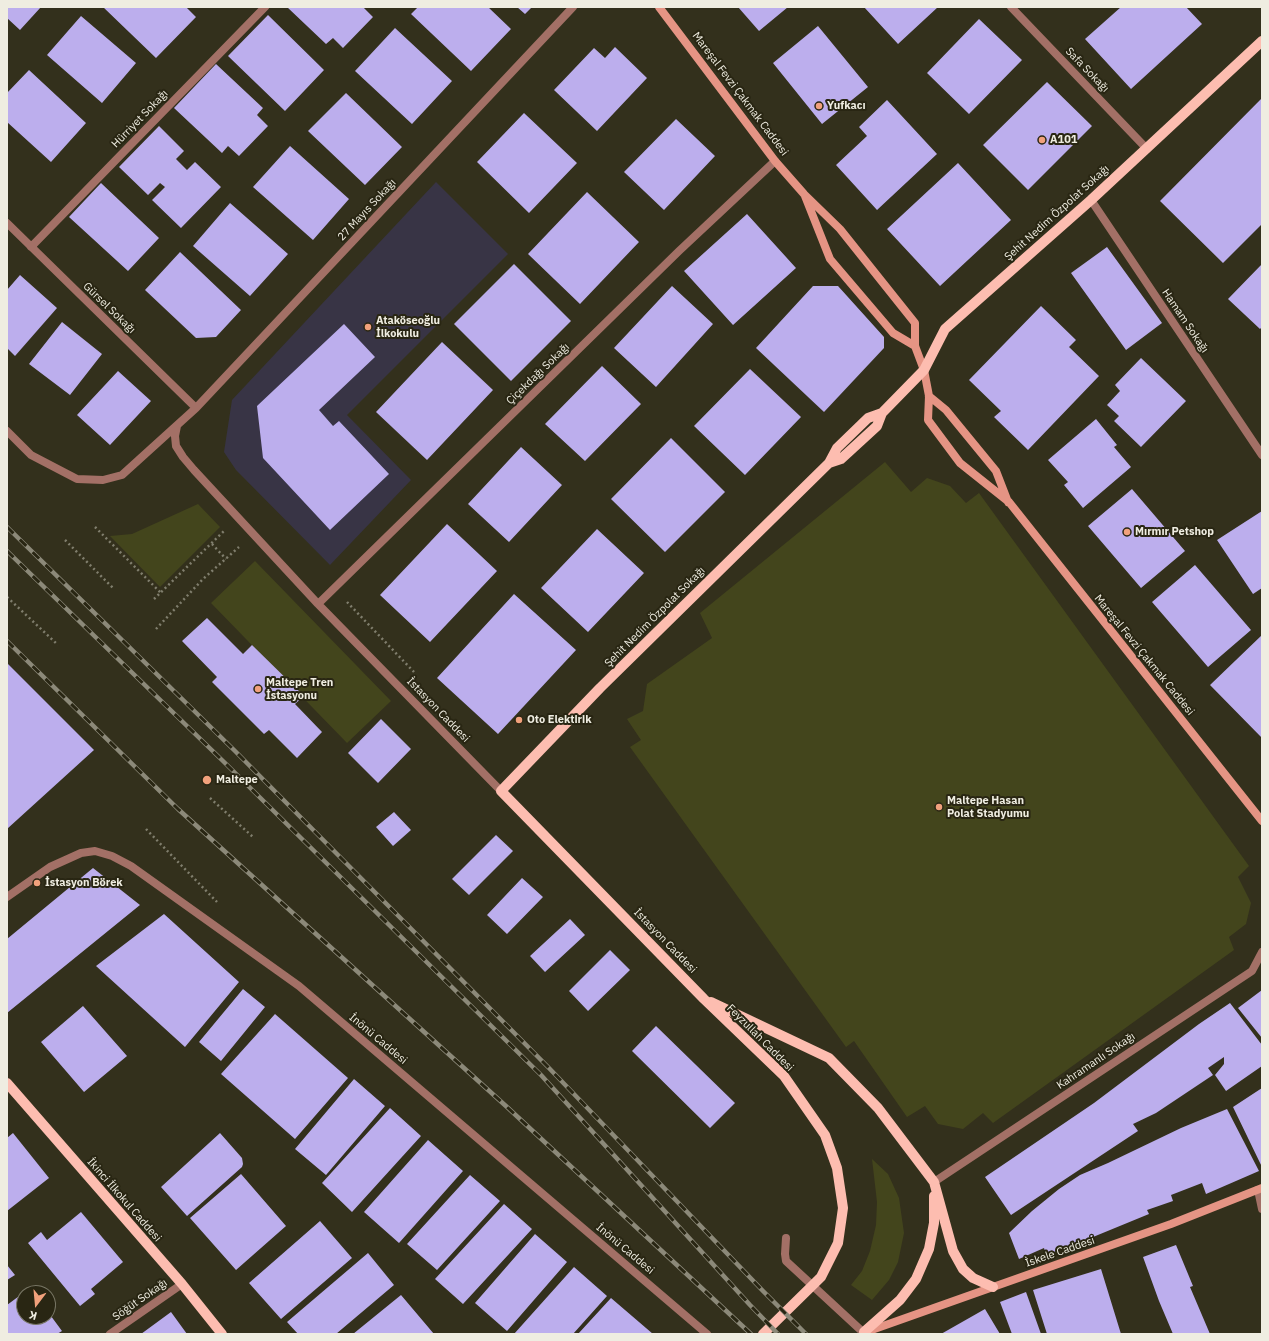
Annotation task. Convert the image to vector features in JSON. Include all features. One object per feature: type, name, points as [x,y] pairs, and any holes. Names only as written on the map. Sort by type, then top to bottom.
[{"type":"main road","name":"Şehit Nedim Özpolat Sokağı","points":[[501,791],[600,688],[829,463],[841,459],[877,426],[882,413],[924,370],[945,329],[1091,200],[1262,42]]},
{"type":"main road","name":"İstasyon Caddesi","points":[[501,791],[704,999]]},
{"type":"main road","name":"Feyzullah Caddesi","points":[[704,999],[784,1076],[825,1135],[837,1168],[842,1208],[838,1244],[821,1277],[763,1334]]},
{"type":"main road","points":[[704,999],[829,1058],[878,1108],[934,1182],[953,1251],[963,1269],[973,1278],[992,1287]]},
{"type":"main road","name":"İkinci İlkokul Caddesi","points":[[7,1083],[182,1284],[222,1334]]},
{"type":"main road","points":[[864,1333],[900,1300],[916,1279],[929,1249],[934,1222],[934,1182]]},
{"type":"street","name":"Hürriyet Sokağı","points":[[31,246],[265,7]]},
{"type":"street","name":"27 Mayıs Sokağı","points":[[7,431],[31,455],[77,479],[103,480],[122,475],[196,408],[573,7]]},
{"type":"street","name":"Mareşal Fevzi Çakmak Caddesi","points":[[659,7],[775,161],[804,194],[840,229],[914,323],[915,346],[924,370],[929,396],[928,420],[960,463],[1009,502],[1262,821]]},
{"type":"street","name":"Safa Sokağı","points":[[1010,7],[1147,149]]},
{"type":"street","name":"Çiçekdağı Sokağı","points":[[318,604],[674,256],[775,161]]},
{"type":"street","name":"Mareşal Fevzi Çakmak Caddesi","points":[[804,194],[830,259],[893,333],[915,346]]},
{"type":"street","name":"Hamam Sokağı","points":[[1091,200],[1262,455]]},
{"type":"street","name":"Gürsel Sokağı","points":[[7,224],[196,408]]},
{"type":"street","points":[[929,396],[946,410],[996,471],[1009,502]]},
{"type":"street","name":"İstasyon Caddesi","points":[[177,426],[175,436],[176,446],[183,457],[318,604],[501,791]]},
{"type":"street","name":"İnönü Caddesi","points":[[7,897],[50,867],[81,853],[95,851],[112,856],[131,866],[299,986],[707,1334]]},
{"type":"street","name":"Kahramanlı Sokağı","points":[[934,1182],[1252,970],[1262,952]]},
{"type":"street","points":[[1260,1189],[1262,1209]]},
{"type":"street","name":"İskele Caddesi","points":[[864,1333],[1171,1224],[1260,1189]]},
{"type":"street","points":[[786,1238],[786,1261],[864,1333]]},
{"type":"street","name":"Söğüt Sokağı","points":[[110,1334],[182,1284]]},
{"type":"path","points":[[95,527],[160,592]]},
{"type":"path","points":[[154,599],[226,529]]},
{"type":"path","points":[[156,629],[203,579],[253,534]]},
{"type":"path","points":[[65,540],[113,588]]},
{"type":"path","points":[[212,544],[226,559]]},
{"type":"path","points":[[7,597],[58,645]]},
{"type":"path","points":[[210,798],[253,838]]},
{"type":"path","points":[[146,829],[208,892]]},
{"type":"shaded area","name":"Ataköseoğlu İlkokulu","points":[[436,182],[508,254],[347,415],[411,480],[330,565],[236,470],[224,452],[232,400]]},
{"type":"green space","name":"Maltepe Hasan Polat Stadyumu","points":[[885,462],[911,492],[927,478],[950,486],[966,503],[979,493],[1249,866],[1238,877],[1251,903],[1246,924],[1229,937],[1234,950],[993,1123],[983,1113],[963,1129],[938,1124],[925,1106],[907,1117],[854,1041],[846,1047],[630,747],[641,740],[627,719],[643,711],[647,684],[712,638],[700,613]]},
{"type":"green space","points":[[198,504],[220,527],[160,587],[110,536],[132,534]]},
{"type":"green space","points":[[255,561],[391,701],[347,743],[211,603]]},
{"type":"green space","points":[[872,1159],[888,1174],[899,1198],[904,1233],[898,1262],[889,1280],[872,1300],[851,1285],[862,1271],[870,1251],[876,1225],[877,1202]]},
{"type":"building","points":[[7,7],[41,7],[20,30],[7,18]]},
{"type":"building","points":[[103,7],[186,7],[196,17],[156,58]]},
{"type":"building","points":[[287,7],[363,7],[373,17],[343,48],[333,38],[326,44]]},
{"type":"building","points":[[418,7],[488,7],[511,29],[471,71],[411,14]]},
{"type":"building","points":[[517,7],[532,7],[525,14]]},
{"type":"building","points":[[738,7],[788,7],[759,31]]},
{"type":"building","points":[[864,7],[938,7],[898,44]]},
{"type":"building","points":[[1121,7],[1186,7],[1202,24],[1131,89],[1085,39]]},
{"type":"building","points":[[268,15],[324,70],[285,111],[228,56]]},
{"type":"building","points":[[81,16],[136,63],[102,103],[47,55]]},
{"type":"building","points":[[979,19],[1022,60],[969,114],[927,73]]},
{"type":"building","points":[[818,26],[868,87],[822,124],[773,63]]},
{"type":"building","points":[[395,28],[452,81],[412,124],[355,71]]},
{"type":"building","points":[[615,47],[647,78],[597,131],[554,90],[594,48],[605,58]]},
{"type":"building","points":[[216,64],[263,108],[257,115],[268,126],[239,156],[228,146],[222,153],[174,108]]},
{"type":"building","points":[[29,70],[86,123],[51,162],[7,122],[7,93]]},
{"type":"building","points":[[1047,82],[1092,126],[1028,190],[983,145]]},
{"type":"building","points":[[346,93],[402,147],[365,185],[308,131]]},
{"type":"building","points":[[1262,98],[1262,224],[1223,263],[1160,201]]},
{"type":"building","points":[[887,100],[937,154],[877,210],[836,165],[867,136],[859,127]]},
{"type":"building","points":[[524,113],[577,163],[529,213],[477,162]]},
{"type":"building","points":[[676,119],[715,156],[664,210],[624,172]]},
{"type":"building","points":[[159,126],[184,151],[176,159],[187,170],[195,162],[221,187],[181,228],[152,200],[165,187],[160,183],[148,195],[119,167]]},
{"type":"building","points":[[290,146],[349,199],[313,240],[253,187]]},
{"type":"building","points":[[958,163],[1011,220],[940,286],[887,229]]},
{"type":"building","points":[[101,183],[159,238],[128,271],[69,217]]},
{"type":"building","points":[[587,192],[639,242],[580,304],[528,254]]},
{"type":"building","points":[[230,203],[288,254],[250,296],[193,246]]},
{"type":"building","points":[[747,214],[796,268],[733,325],[684,271]]},
{"type":"building","points":[[1107,247],[1162,323],[1126,350],[1071,273]]},
{"type":"building","points":[[180,252],[241,310],[216,337],[196,338],[145,290]]},
{"type":"building","points":[[514,264],[571,321],[511,381],[454,324]]},
{"type":"building","points":[[1262,264],[1262,327],[1260,329],[1228,299]]},
{"type":"building","points":[[20,275],[57,308],[15,356],[7,348],[7,290]]},
{"type":"building","points":[[672,286],[713,324],[656,387],[614,348]]},
{"type":"building","points":[[813,286],[838,286],[884,337],[884,348],[824,412],[756,348]]},
{"type":"building","points":[[1041,306],[1076,340],[1069,347],[1099,376],[1028,450],[994,417],[1001,411],[969,380]]},
{"type":"building","points":[[62,322],[102,354],[70,395],[29,364]]},
{"type":"building","points":[[344,324],[375,357],[319,410],[333,426],[339,421],[389,474],[330,530],[263,458],[257,406]]},
{"type":"building","points":[[442,342],[493,390],[427,460],[376,412]]},
{"type":"building","points":[[1141,358],[1186,401],[1141,447],[1114,421],[1119,416],[1107,405],[1120,391],[1115,385]]},
{"type":"building","points":[[602,366],[641,404],[585,461],[545,424]]},
{"type":"building","points":[[750,369],[801,417],[745,475],[694,426]]},
{"type":"building","points":[[118,371],[151,401],[110,445],[77,415]]},
{"type":"building","points":[[1096,419],[1117,445],[1114,447],[1131,467],[1083,508],[1064,485],[1068,482],[1048,460]]},
{"type":"building","points":[[671,438],[725,492],[665,552],[611,499]]},
{"type":"building","points":[[521,447],[562,485],[509,542],[468,504]]},
{"type":"building","points":[[1132,489],[1185,551],[1141,588],[1088,526]]},
{"type":"building","points":[[1262,511],[1262,588],[1253,594],[1217,540]]},
{"type":"building","points":[[447,524],[497,571],[430,642],[380,595]]},
{"type":"building","points":[[597,529],[644,573],[588,632],[541,588]]},
{"type":"building","points":[[1195,565],[1251,630],[1208,667],[1152,602]]},
{"type":"building","points":[[514,594],[576,650],[498,734],[437,678]]},
{"type":"building","name":"Maltepe Tren İstasyonu","points":[[207,618],[243,654],[252,645],[304,696],[295,704],[322,732],[297,758],[269,730],[264,734],[212,682],[217,677],[182,641]]},
{"type":"building","points":[[1262,635],[1262,738],[1210,685]]},
{"type":"building","points":[[7,663],[94,750],[7,829]]},
{"type":"building","points":[[381,719],[411,749],[378,783],[348,753]]},
{"type":"building","points":[[394,812],[411,830],[393,846],[376,827]]},
{"type":"building","points":[[496,835],[513,851],[469,895],[452,879]]},
{"type":"building","points":[[93,868],[140,905],[7,1013],[7,939]]},
{"type":"building","points":[[522,878],[543,897],[507,934],[487,915]]},
{"type":"building","points":[[164,914],[239,982],[185,1047],[96,966]]},
{"type":"building","points":[[570,919],[585,935],[545,972],[530,956]]},
{"type":"building","points":[[610,950],[630,970],[588,1011],[569,991]]},
{"type":"building","points":[[243,989],[265,1007],[221,1061],[199,1042]]},
{"type":"building","points":[[1262,990],[1262,1038],[1238,1008]]},
{"type":"building","points":[[1230,1003],[1262,1045],[1262,1066],[1226,1091],[1215,1075],[1224,1064],[1224,1057],[1208,1068],[1213,1075],[1156,1113],[1133,1124],[1138,1131],[1011,1215],[985,1177],[1094,1103],[1199,1024]]},
{"type":"building","points":[[83,1006],[127,1056],[84,1092],[41,1042]]},
{"type":"building","points":[[275,1014],[348,1078],[295,1139],[221,1074]]},
{"type":"building","points":[[656,1026],[735,1103],[710,1128],[632,1051]]},
{"type":"building","points":[[354,1079],[385,1106],[326,1175],[295,1149]]},
{"type":"building","points":[[1262,1088],[1262,1167],[1233,1107]]},
{"type":"building","points":[[390,1108],[421,1136],[352,1212],[322,1183]]},
{"type":"building","points":[[1227,1109],[1259,1171],[1206,1194],[1202,1183],[1171,1195],[1173,1201],[1147,1210],[1149,1214],[1046,1255],[1044,1248],[1019,1259],[1009,1233],[1032,1211],[1059,1189],[1080,1175],[1181,1128]]},
{"type":"building","points":[[13,1133],[49,1178],[7,1211],[7,1138]]},
{"type":"building","points":[[220,1133],[242,1158],[242,1167],[187,1216],[161,1187]]},
{"type":"building","points":[[428,1140],[463,1171],[399,1243],[364,1212]]},
{"type":"building","points":[[241,1174],[286,1226],[236,1270],[190,1218]]},
{"type":"building","points":[[470,1175],[500,1201],[437,1270],[407,1244]]},
{"type":"building","points":[[504,1204],[532,1229],[463,1304],[435,1279]]},
{"type":"building","points":[[81,1212],[123,1262],[91,1289],[95,1294],[80,1306],[28,1243],[41,1232],[47,1240]]},
{"type":"building","points":[[320,1221],[352,1258],[281,1319],[249,1283]]},
{"type":"building","points":[[535,1234],[567,1262],[507,1331],[475,1303]]},
{"type":"building","points":[[1176,1245],[1193,1286],[1190,1287],[1210,1334],[1173,1334],[1159,1301],[1143,1257]]},
{"type":"building","points":[[368,1253],[394,1285],[336,1334],[298,1334],[287,1322]]},
{"type":"building","points":[[7,1265],[15,1275],[7,1280]]},
{"type":"building","points":[[574,1267],[607,1296],[573,1334],[514,1334]]},
{"type":"building","points":[[1101,1269],[1121,1334],[1047,1334],[1033,1290]]},
{"type":"building","points":[[1026,1292],[1041,1334],[1012,1334],[1000,1302]]},
{"type":"building","points":[[401,1295],[434,1334],[353,1334]]},
{"type":"building","points":[[16,1298],[16,1325],[56,1325],[56,1323],[62,1331],[57,1334],[7,1334],[7,1305]]},
{"type":"building","points":[[611,1298],[653,1334],[578,1334]]},
{"type":"building","points":[[985,1309],[1000,1334],[941,1334]]},
{"type":"building","points":[[171,1312],[187,1334],[141,1334]]},
{"type":"railway","points":[[7,527],[235,751],[548,1067],[806,1334]]},
{"type":"railway","points":[[7,551],[224,762],[541,1075],[778,1334]]},
{"type":"railway","points":[[7,641],[178,809],[507,1107],[751,1334]]},
{"type":"place","name":"Yufkacı","points":[[819,106]]},
{"type":"place","name":"A101","points":[[1042,140]]},
{"type":"place","name":"Ataköseoğlu İlkokulu","points":[[368,327]]},
{"type":"place","name":"Mırmır Petshop","points":[[1127,532]]},
{"type":"place","name":"Maltepe Tren İstasyonu","points":[[258,689]]},
{"type":"place","name":"Oto Elektirik","points":[[519,720]]},
{"type":"place","name":"Maltepe","points":[[207,780]]},
{"type":"place","name":"Maltepe Hasan Polat Stadyumu","points":[[939,807]]},
{"type":"place","name":"İstasyon Börek","points":[[37,883]]}]
